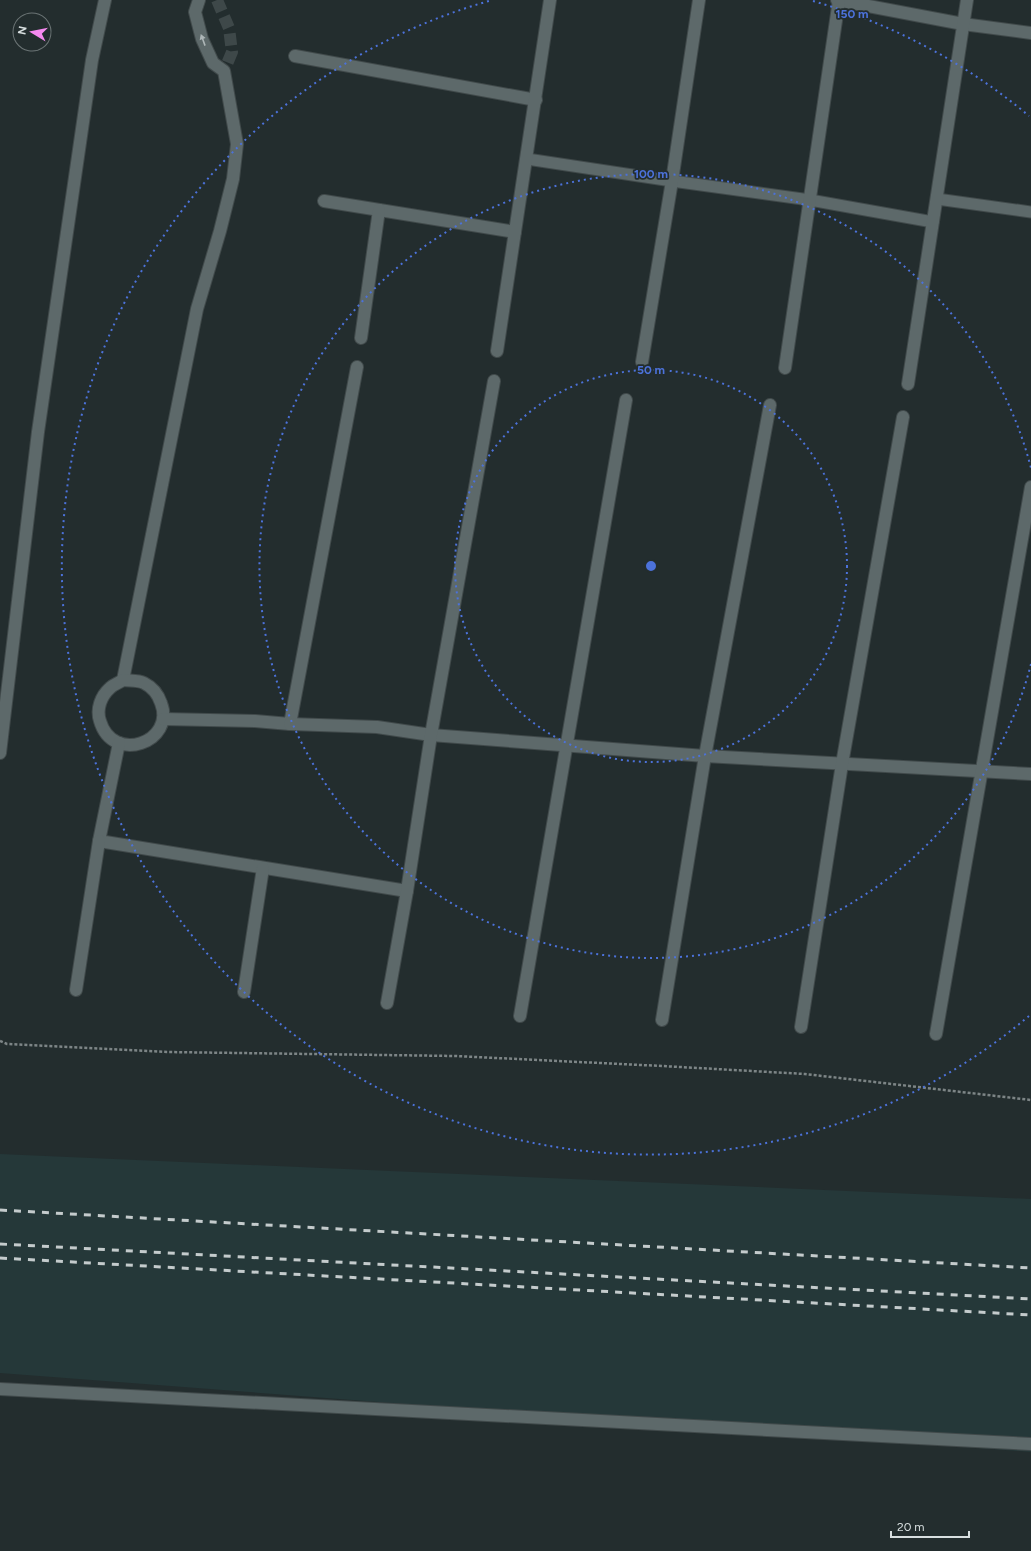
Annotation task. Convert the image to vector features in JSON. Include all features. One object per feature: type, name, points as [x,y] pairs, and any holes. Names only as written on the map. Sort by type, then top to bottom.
[{"type":"street","points":[[0,752],[40,424],[92,60],[105,0]]},
{"type":"street","points":[[123,680],[196,309],[220,231],[233,178],[237,144],[224,71],[213,63],[202,38],[195,12],[199,0]]},
{"type":"street","points":[[497,351],[550,0]]},
{"type":"street","points":[[642,362],[672,182],[699,0]]},
{"type":"street","points":[[785,368],[838,0],[962,24],[1031,33]]},
{"type":"street","points":[[908,384],[937,199],[962,24],[967,0]]},
{"type":"street","points":[[294,56],[536,100]]},
{"type":"street","points":[[324,202],[515,232]]},
{"type":"street","points":[[361,338],[379,210]]},
{"type":"street","points":[[290,724],[357,367]]},
{"type":"street","points":[[387,1003],[408,891],[431,735],[494,381]]},
{"type":"street","points":[[520,1016],[626,400]]},
{"type":"street","points":[[662,1020],[705,756],[770,405]]},
{"type":"street","points":[[801,1027],[842,764],[902,416]]},
{"type":"street","points":[[936,1034],[1031,487]]},
{"type":"street","points":[[123,680],[143,682],[153,688],[159,697],[163,708],[162,720],[158,730],[151,738],[141,744],[130,746],[119,743],[109,737],[102,728],[99,717],[99,706],[103,695],[110,687],[123,680]]},
{"type":"street","points":[[162,720],[255,721],[290,724],[376,727],[431,735],[705,756],[983,770],[1031,774]]},
{"type":"street","points":[[76,990],[99,841],[119,743]]},
{"type":"street","points":[[99,841],[408,891]]},
{"type":"street","points":[[244,992],[263,868]]},
{"type":"street","points":[[0,1389],[1031,1444]]},
{"type":"lane","points":[[527,158],[672,182],[810,200],[933,222]]},
{"type":"lane","points":[[937,199],[1031,212]]},
{"type":"path","points":[[0,1041],[7,1044],[167,1052],[455,1056],[805,1074],[1031,1100]]},
{"type":"shaded area","points":[[0,1154],[1031,1199],[1031,1452],[0,1373]]},
{"type":"tunnel","points":[[217,0],[229,28],[232,52],[224,71]]},
{"type":"railway","points":[[0,1210],[1031,1268]]},
{"type":"railway","points":[[0,1244],[1031,1299]]},
{"type":"railway","points":[[0,1258],[1031,1315]]}]
